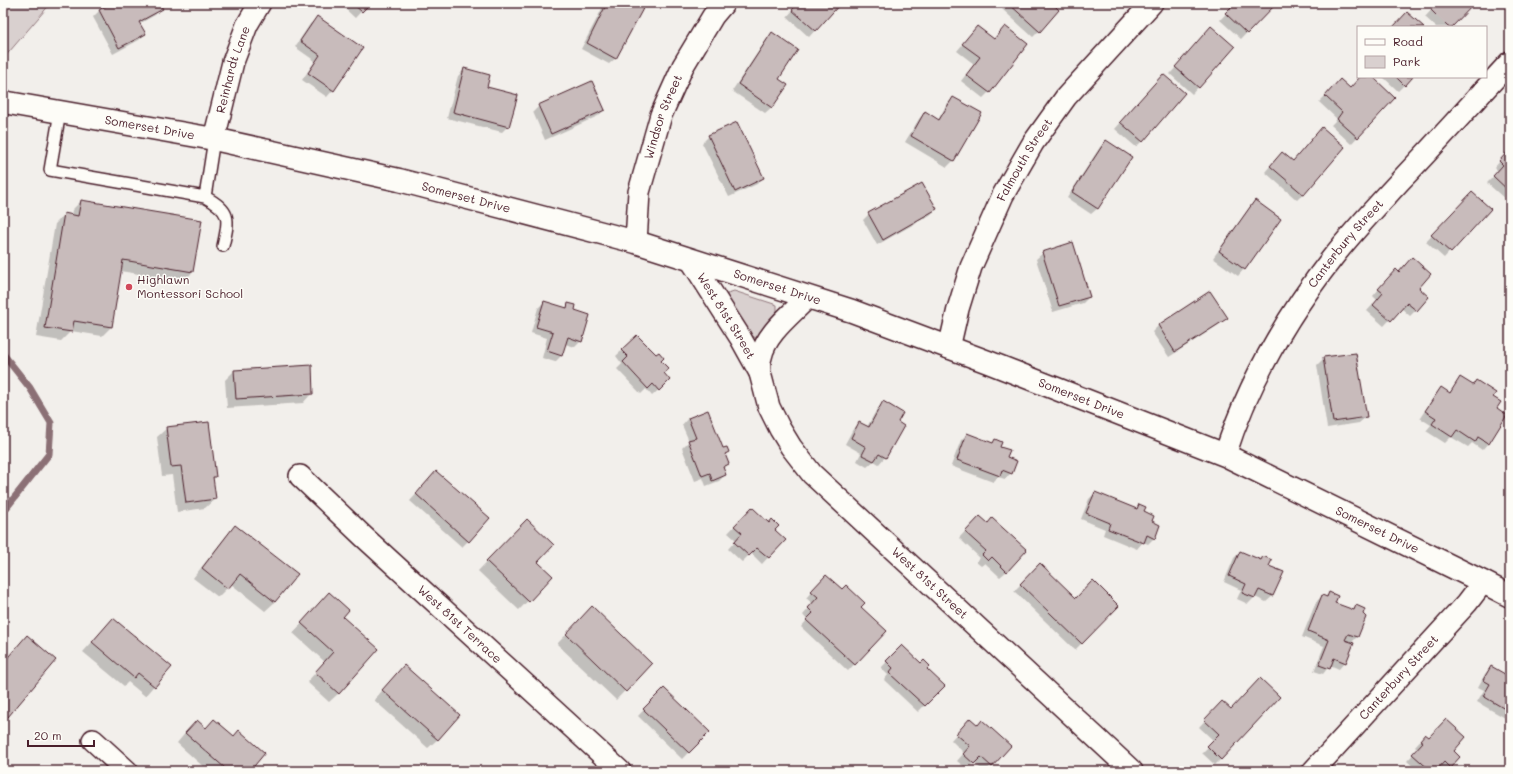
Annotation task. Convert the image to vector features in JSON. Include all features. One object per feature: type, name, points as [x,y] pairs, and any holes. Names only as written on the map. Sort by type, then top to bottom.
[{"type":"street","name":"Reinhardt Lane","points":[[214,139],[232,62],[247,25],[260,3]]},
{"type":"street","name":"Windsor Street","points":[[636,242],[639,192],[661,115],[683,66],[714,16],[724,3]]},
{"type":"street","name":"Falmouth Street","points":[[949,348],[958,309],[971,268],[1003,195],[1033,143],[1066,97],[1152,3]]},
{"type":"street","name":"Canterbury Street","points":[[1224,455],[1234,426],[1262,366],[1299,304],[1333,256],[1510,62]]},
{"type":"street","name":"Somerset Drive","points":[[3,102],[214,139],[399,180],[636,242],[807,298],[852,311],[1224,455],[1510,596]]},
{"type":"street","name":"West 81st Street","points":[[691,260],[740,337],[760,373],[769,407],[780,429],[791,447],[812,474],[1132,771]]},
{"type":"street","name":"West 81st Street","points":[[760,373],[760,358],[765,345],[777,329],[807,298]]},
{"type":"street","name":"West 81st Terrace","points":[[300,476],[364,537],[620,771]]},
{"type":"street","name":"Canterbury Street","points":[[1313,771],[1467,603],[1484,582]]},
{"type":"street","points":[[93,740],[127,771]]},
{"type":"lane","points":[[60,112],[50,170],[205,196],[225,212],[228,224],[223,246]]},
{"type":"lane","points":[[205,196],[214,139]]},
{"type":"green space","points":[[3,3],[51,3],[3,59]]},
{"type":"green space","points":[[734,291],[777,305],[777,311],[756,338],[750,335],[726,297],[728,293]]},
{"type":"building","points":[[111,3],[159,3],[163,9],[139,22],[146,34],[119,48],[99,10]]},
{"type":"building","points":[[352,3],[371,3],[362,12]]},
{"type":"building","points":[[607,3],[646,3],[616,59],[587,43]]},
{"type":"building","points":[[798,3],[841,3],[816,31],[792,10]]},
{"type":"building","points":[[1008,3],[1052,3],[1059,10],[1040,32]]},
{"type":"building","points":[[1235,3],[1277,3],[1247,34],[1225,13]]},
{"type":"building","points":[[1437,3],[1475,3],[1453,26],[1447,26],[1431,10]]},
{"type":"building","points":[[1407,12],[1423,26],[1394,26]]},
{"type":"building","points":[[317,16],[363,48],[334,91],[308,73],[320,55],[300,41]]},
{"type":"building","points":[[977,26],[994,39],[1005,26],[1028,44],[990,93],[966,75],[980,57],[962,44]]},
{"type":"building","points":[[1211,26],[1235,47],[1199,88],[1175,67]]},
{"type":"building","points":[[772,32],[798,50],[779,79],[788,85],[772,108],[738,84]]},
{"type":"building","points":[[464,68],[490,75],[487,87],[518,95],[509,127],[453,112]]},
{"type":"building","points":[[1163,74],[1185,93],[1143,142],[1120,122]]},
{"type":"building","points":[[1359,78],[1374,78],[1395,98],[1358,138],[1337,119],[1342,112],[1325,96],[1340,79],[1350,88]]},
{"type":"building","points":[[1397,78],[1412,78],[1405,86]]},
{"type":"building","points":[[592,81],[605,110],[551,134],[538,105]]},
{"type":"building","points":[[953,97],[982,113],[954,161],[911,136],[925,111],[939,120]]},
{"type":"building","points":[[737,122],[764,178],[735,192],[708,135]]},
{"type":"building","points":[[1322,127],[1345,147],[1304,195],[1270,166],[1282,152],[1293,161]]},
{"type":"building","points":[[1106,140],[1132,157],[1098,209],[1072,192]]},
{"type":"building","points":[[1510,149],[1510,192],[1493,176],[1503,165],[1499,161]]},
{"type":"building","points":[[922,183],[937,209],[883,240],[868,213]]},
{"type":"building","points":[[1472,192],[1491,209],[1451,253],[1431,235]]},
{"type":"building","points":[[81,200],[202,220],[193,272],[123,260],[112,327],[74,321],[72,332],[45,328],[64,213],[78,216]]},
{"type":"building","points":[[1255,200],[1281,219],[1245,270],[1219,251]]},
{"type":"building","points":[[1073,242],[1090,297],[1059,306],[1042,252]]},
{"type":"building","points":[[1412,257],[1431,274],[1419,288],[1429,297],[1417,311],[1407,303],[1391,321],[1373,305],[1383,293],[1378,289],[1396,269],[1399,272]]},
{"type":"building","points":[[1210,291],[1228,318],[1175,352],[1158,325]]},
{"type":"building","points":[[544,301],[567,308],[568,303],[576,305],[575,310],[590,315],[582,342],[568,337],[562,356],[547,351],[553,332],[536,327]]},
{"type":"building","points":[[637,335],[656,354],[659,352],[664,358],[661,361],[669,369],[664,373],[670,380],[659,391],[653,384],[648,389],[623,362],[628,357],[621,350]]},
{"type":"building","points":[[1356,353],[1367,417],[1333,422],[1323,357]]},
{"type":"building","points":[[312,365],[313,394],[236,399],[234,370]]},
{"type":"building","points":[[1460,377],[1473,385],[1476,380],[1496,393],[1493,397],[1501,402],[1497,408],[1507,415],[1489,444],[1478,437],[1475,442],[1457,430],[1452,437],[1432,424],[1436,418],[1425,411],[1441,387],[1450,393]]},
{"type":"building","points":[[883,401],[903,413],[898,422],[904,426],[886,458],[879,454],[874,461],[862,455],[866,447],[851,438],[859,422],[869,427]]},
{"type":"building","points":[[708,410],[723,448],[727,447],[729,452],[725,454],[729,464],[723,467],[726,475],[712,481],[710,473],[702,476],[688,440],[696,438],[688,418]]},
{"type":"building","points":[[209,422],[216,477],[213,477],[216,499],[186,503],[181,466],[171,467],[166,427]]},
{"type":"building","points":[[967,433],[993,443],[995,439],[1002,442],[1000,447],[1010,450],[1007,457],[1017,461],[1012,474],[1002,470],[1000,476],[957,460]]},
{"type":"building","points":[[436,471],[490,518],[469,542],[416,494]]},
{"type":"building","points":[[1095,492],[1137,509],[1139,504],[1146,507],[1144,511],[1154,516],[1152,521],[1160,525],[1155,539],[1147,535],[1144,543],[1108,529],[1110,523],[1086,513]]},
{"type":"building","points":[[752,507],[769,523],[772,519],[779,526],[775,530],[786,540],[769,558],[757,548],[749,556],[734,542],[742,533],[734,526]]},
{"type":"building","points":[[980,516],[988,523],[992,518],[1027,550],[1007,572],[992,557],[988,561],[982,555],[986,551],[965,532]]},
{"type":"building","points":[[527,519],[554,545],[538,562],[553,576],[529,602],[486,561]]},
{"type":"building","points":[[235,525],[298,574],[275,602],[240,574],[228,589],[202,568]]},
{"type":"building","points":[[1240,551],[1261,560],[1263,556],[1272,560],[1269,566],[1284,572],[1273,596],[1259,590],[1255,598],[1242,593],[1246,584],[1229,576]]},
{"type":"building","points":[[1040,563],[1076,598],[1093,580],[1119,606],[1082,644],[1020,584]]},
{"type":"building","points":[[826,575],[842,589],[846,585],[865,603],[861,607],[887,631],[855,665],[806,620],[813,613],[808,608],[818,597],[811,591]]},
{"type":"building","points":[[329,592],[349,610],[343,617],[379,649],[339,694],[315,672],[333,652],[301,623]]},
{"type":"building","points":[[1329,592],[1338,596],[1335,603],[1354,610],[1356,605],[1365,609],[1363,614],[1366,617],[1358,637],[1348,634],[1345,640],[1354,643],[1346,663],[1334,658],[1330,669],[1319,665],[1329,640],[1308,631],[1322,595],[1327,597]]},
{"type":"building","points":[[592,606],[652,664],[626,692],[566,634]]},
{"type":"building","points":[[113,618],[172,667],[155,687],[138,673],[134,678],[92,642]]},
{"type":"building","points":[[27,635],[56,660],[8,717],[3,712],[3,668],[5,666],[3,663]]},
{"type":"building","points":[[902,645],[921,663],[924,660],[930,666],[927,669],[945,686],[925,706],[889,673],[893,668],[886,661]]},
{"type":"building","points":[[404,665],[460,715],[438,740],[382,690]]},
{"type":"building","points":[[1491,666],[1510,677],[1510,712],[1483,696],[1490,684],[1483,680]]},
{"type":"building","points":[[1260,678],[1280,697],[1221,760],[1207,746],[1219,734],[1204,720],[1222,701],[1231,709]]},
{"type":"building","points":[[664,688],[710,732],[689,753],[643,709]]},
{"type":"building","points":[[970,718],[978,725],[982,720],[1011,746],[992,767],[981,757],[974,764],[963,754],[970,746],[956,734]]},
{"type":"building","points":[[214,719],[234,736],[239,730],[265,753],[250,771],[223,771],[225,768],[185,733],[197,720],[206,728]]},
{"type":"building","points":[[1446,719],[1466,737],[1454,751],[1460,757],[1450,768],[1444,762],[1436,771],[1431,771],[1412,754],[1423,742],[1420,740],[1425,734],[1429,737]]},
{"type":"waterway","points":[[3,354],[30,388],[51,423],[49,454],[3,512]]},
{"type":"place","name":"Highlawn Montessori School","points":[[129,287]]}]
